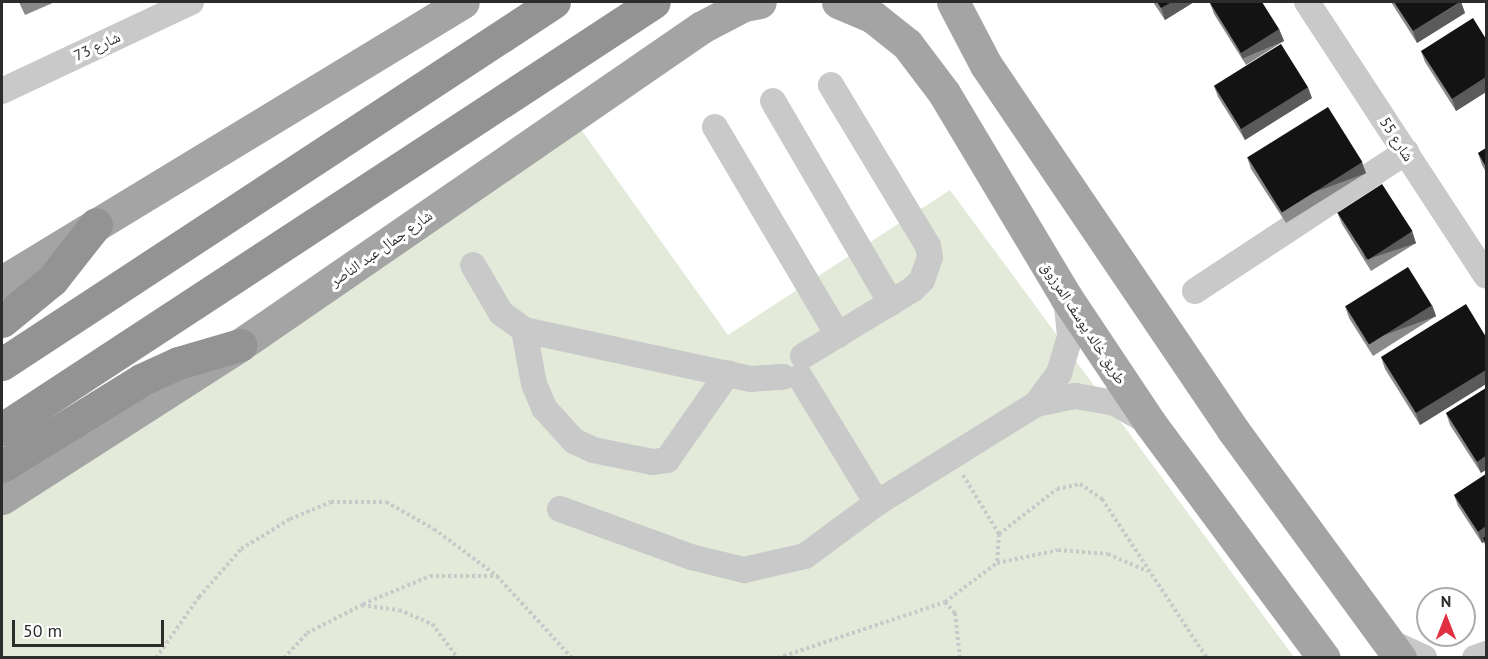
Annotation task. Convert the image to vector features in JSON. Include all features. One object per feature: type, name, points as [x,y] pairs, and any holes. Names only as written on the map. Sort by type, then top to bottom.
[{"type":"highway","points":[[2,364],[555,2]]},
{"type":"highway","points":[[2,429],[654,2]]},
{"type":"highway","points":[[2,321],[52,280],[96,224]]},
{"type":"highway","points":[[2,466],[141,380],[178,363],[240,345]]},
{"type":"main road","points":[[2,282],[463,2]]},
{"type":"main road","name":"شارع جمال عبد الناصر","points":[[2,498],[240,345],[702,27],[744,5],[760,2]]},
{"type":"main road","name":"طريق خالد يوسف المرزوق","points":[[838,2],[873,17],[913,52],[944,93],[1066,297],[1150,423],[1324,657]]},
{"type":"main road","points":[[953,2],[986,65],[1233,430],[1394,649]]},
{"type":"street","name":"شارع 73","points":[[2,91],[191,2]]},
{"type":"street","name":"شارع 55","points":[[1307,2],[1486,276]]},
{"type":"street","points":[[473,265],[501,313],[524,330],[759,380],[796,370],[838,335],[891,303],[922,280],[930,257],[928,246],[831,86]]},
{"type":"street","points":[[773,101],[891,303]]},
{"type":"street","points":[[715,127],[838,335]]},
{"type":"street","points":[[1195,291],[1406,152]]},
{"type":"street","points":[[560,509],[691,557],[744,570],[805,556],[877,503],[1036,404],[1059,373],[1067,345],[1066,297]]},
{"type":"street","points":[[524,330],[539,399],[574,441],[592,450],[653,462],[667,460],[728,373]]},
{"type":"street","points":[[796,370],[877,503]]},
{"type":"street","points":[[1036,404],[1076,396],[1105,401],[1150,423]]},
{"type":"street","points":[[1394,649],[1424,657]]},
{"type":"path","points":[[952,458],[999,534],[997,563]]},
{"type":"path","points":[[999,534],[1057,489],[1080,484],[1102,499],[1146,571],[1206,657]]},
{"type":"path","points":[[156,657],[199,597],[241,549],[290,519],[331,502],[386,502],[434,529],[497,576],[572,657]]},
{"type":"path","points":[[778,657],[945,602],[997,563],[1058,549],[1108,554],[1146,571]]},
{"type":"path","points":[[284,657],[307,633],[362,605],[430,576],[497,576]]},
{"type":"path","points":[[945,602],[955,613],[960,657]]},
{"type":"path","points":[[362,605],[399,610],[432,624],[458,657]]},
{"type":"green space","points":[[570,114],[728,335],[950,190],[1294,657],[2,658],[2,478]]},
{"type":"building","points":[[1157,2],[1172,2],[1161,8]]},
{"type":"building","points":[[1262,2],[1279,29],[1241,53],[1210,3]]},
{"type":"building","points":[[1394,2],[1460,2],[1413,31]]},
{"type":"building","points":[[1473,18],[1486,39],[1486,77],[1452,99],[1421,51]]},
{"type":"building","points":[[1281,44],[1308,87],[1241,129],[1214,86]]},
{"type":"building","points":[[1328,107],[1362,162],[1282,212],[1247,157]]},
{"type":"building","points":[[1486,148],[1486,167],[1478,153]]},
{"type":"building","points":[[1382,184],[1412,231],[1368,260],[1338,213]]},
{"type":"building","points":[[1408,267],[1432,305],[1369,344],[1345,306]]},
{"type":"building","points":[[1466,304],[1486,337],[1486,370],[1416,413],[1381,357]]},
{"type":"building","points":[[1486,388],[1486,456],[1477,462],[1446,413]]},
{"type":"building","points":[[1486,474],[1486,526],[1478,532],[1454,495]]}]
